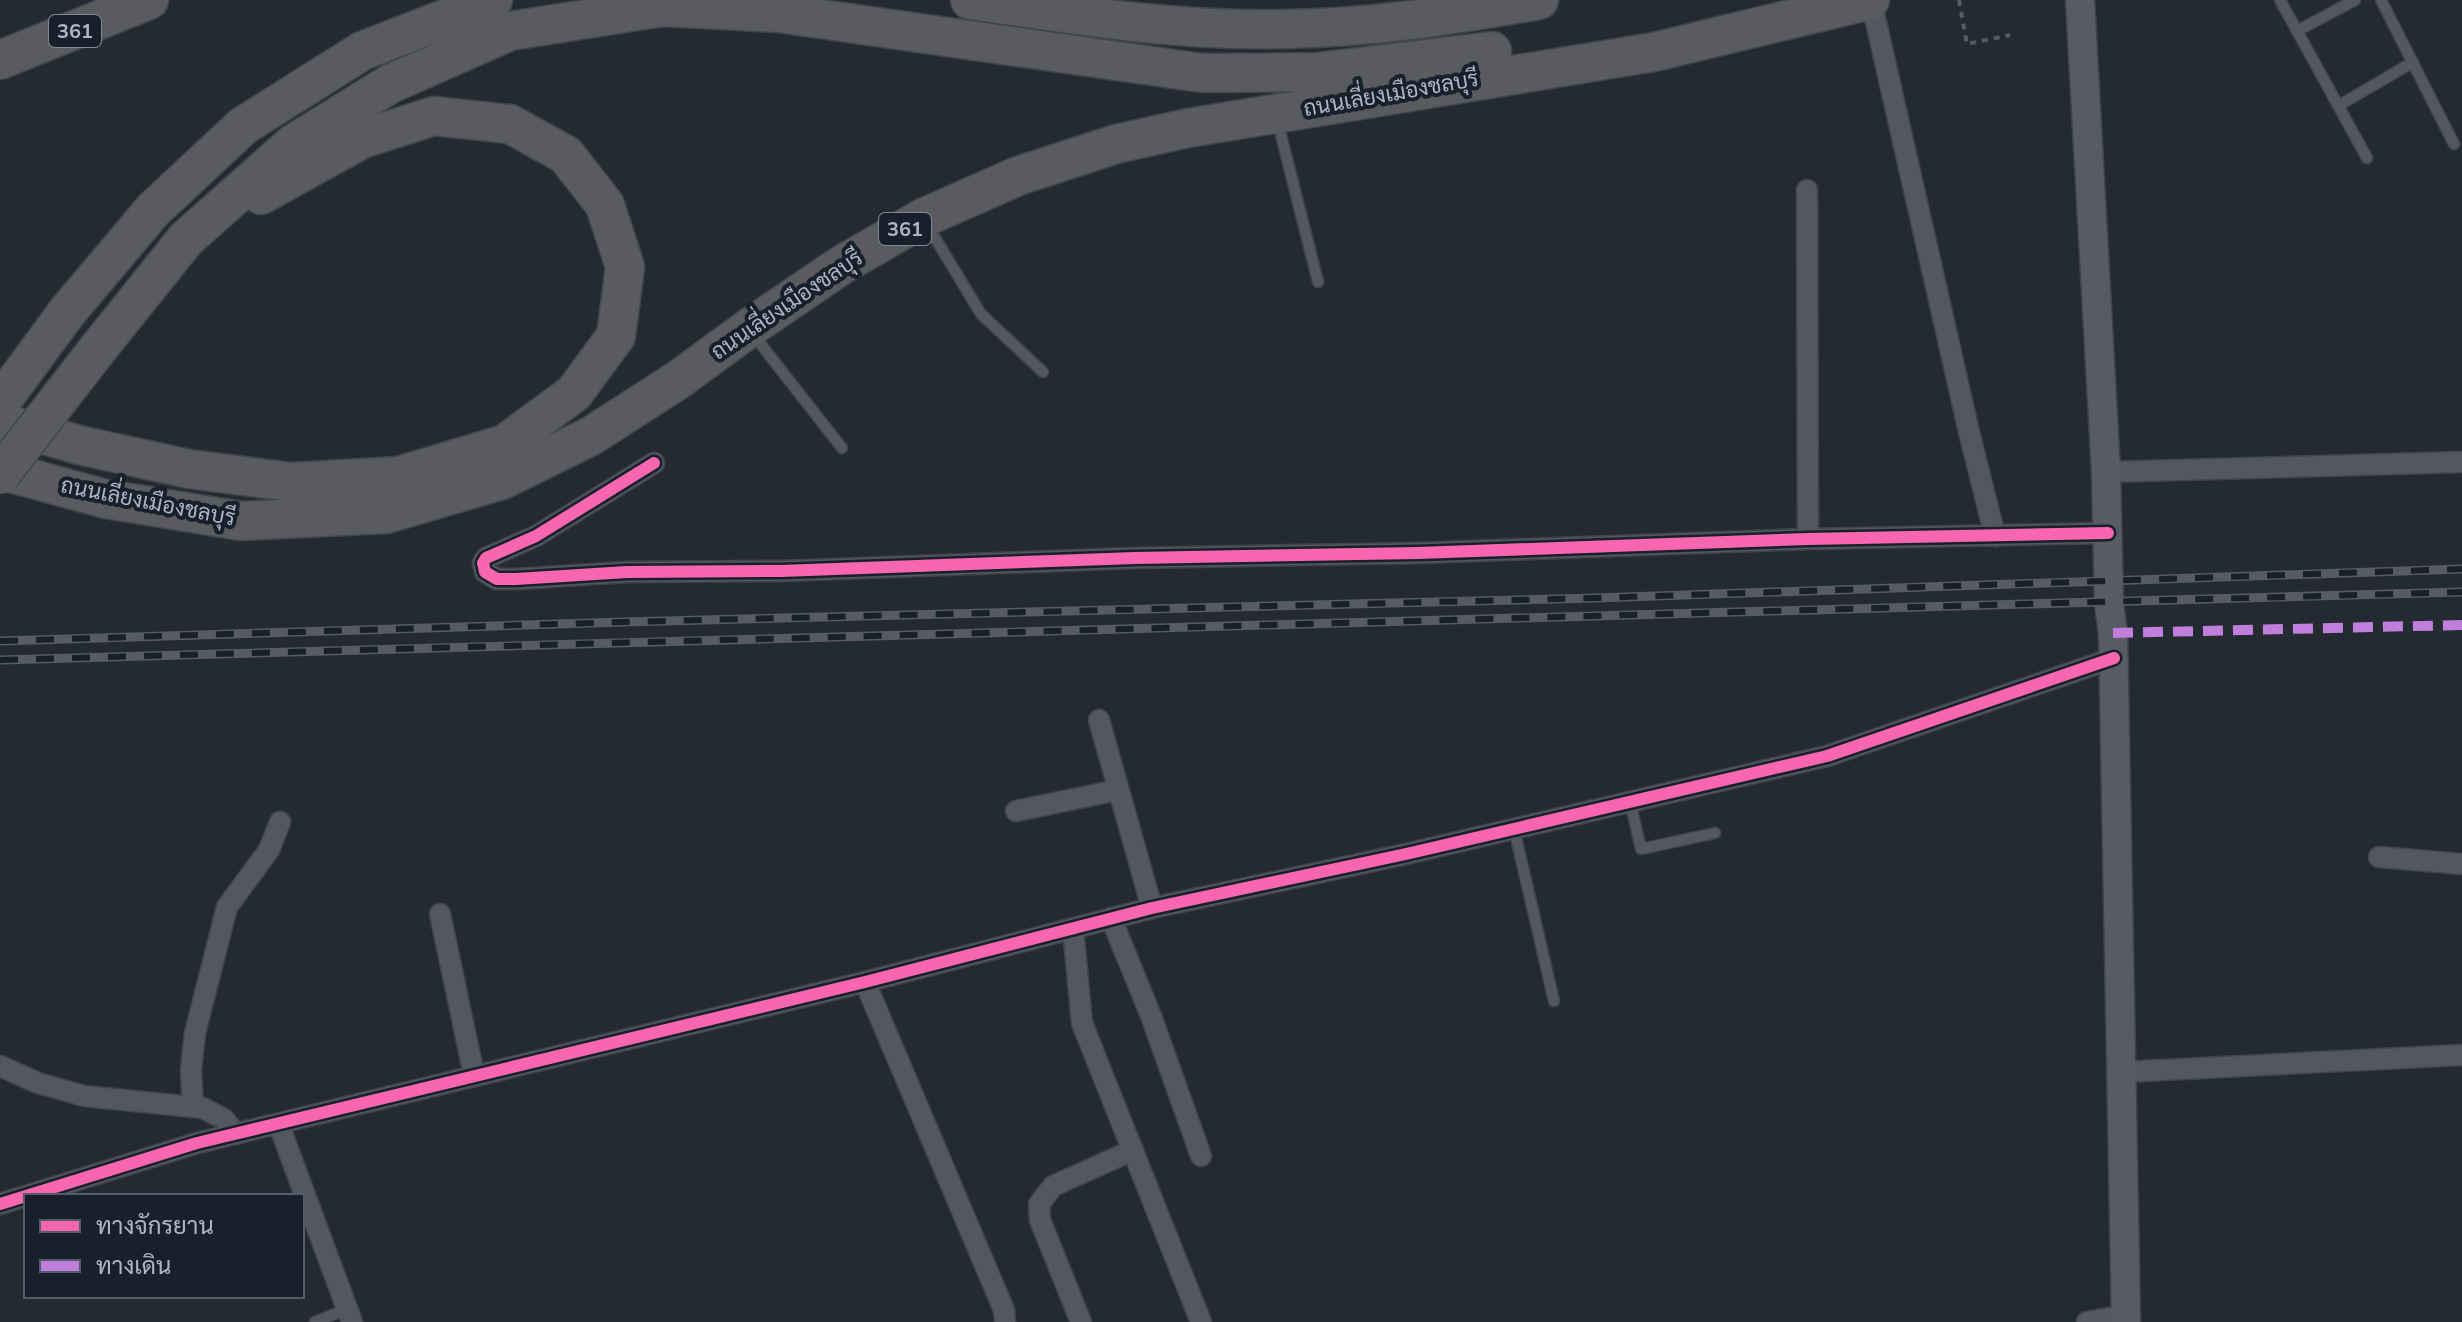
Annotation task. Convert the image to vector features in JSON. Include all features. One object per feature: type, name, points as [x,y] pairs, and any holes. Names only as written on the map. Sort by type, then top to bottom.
[{"type":"highway","name":"361","points":[[0,60],[149,0]]},
{"type":"highway","points":[[0,403],[67,312],[153,210],[243,126],[362,51],[493,0]]},
{"type":"highway","points":[[970,0],[1098,18],[1192,27],[1285,29],[1369,25],[1461,14],[1539,0]]},
{"type":"highway","points":[[0,472],[186,239],[293,144],[390,84],[510,31],[663,7],[778,13],[1202,73],[1317,72],[1860,2]]},
{"type":"highway","name":"ถนนเลี่ยงเมืองชลบุรี","points":[[0,472],[106,499],[241,521],[386,514],[502,480],[591,436],[678,380],[840,266],[923,218],[1018,176],[1116,144],[1188,128],[1654,52],[1860,2]]},
{"type":"highway","points":[[0,422],[79,445],[189,469],[291,482],[399,476],[505,444],[574,393],[616,336],[625,267],[605,205],[566,155],[510,124],[434,116],[362,139],[186,239]]},
{"type":"street","points":[[2080,0],[2114,658],[2126,1319],[2087,1322]]},
{"type":"street","points":[[1860,2],[1995,536]]},
{"type":"street","points":[[1807,190],[1808,539]]},
{"type":"street","points":[[2106,472],[2462,462]]},
{"type":"street","points":[[654,463],[536,536],[486,558],[483,563],[485,572],[497,579],[516,579],[627,572],[781,571],[1135,558],[2108,533]]},
{"type":"street","points":[[32,1194],[197,1143],[865,982],[1111,918],[1827,756],[2114,658]]},
{"type":"street","points":[[1099,720],[1152,908]]},
{"type":"street","points":[[1016,811],[1118,790]]},
{"type":"street","points":[[193,1107],[191,1070],[195,1033],[227,907],[269,850],[280,822]]},
{"type":"street","points":[[2379,857],[2462,864]]},
{"type":"street","points":[[440,914],[474,1075]]},
{"type":"street","points":[[1111,918],[1151,1016],[1201,1156]]},
{"type":"street","points":[[1073,929],[1082,1023],[1201,1322]]},
{"type":"street","points":[[865,982],[1004,1310],[1005,1322]]},
{"type":"street","points":[[2122,1072],[2462,1055]]},
{"type":"street","points":[[0,1066],[38,1083],[84,1096],[203,1108],[224,1119],[236,1134]]},
{"type":"street","points":[[279,1125],[350,1316]]},
{"type":"street","points":[[1081,1322],[1040,1220],[1039,1204],[1053,1186],[1133,1150]]},
{"type":"street","points":[[0,1204],[24,1197]]},
{"type":"lane","points":[[2280,0],[2367,158]]},
{"type":"lane","points":[[2297,31],[2355,0]]},
{"type":"lane","points":[[2381,0],[2454,144]]},
{"type":"lane","points":[[2338,106],[2413,62]]},
{"type":"lane","points":[[1276,113],[1318,282]]},
{"type":"lane","points":[[923,218],[981,314],[1043,372]]},
{"type":"lane","points":[[749,328],[842,448]]},
{"type":"lane","points":[[1630,801],[1641,849],[1715,833]]},
{"type":"lane","points":[[1514,829],[1554,1001]]},
{"type":"lane","points":[[315,1322],[350,1316]]},
{"type":"path","points":[[1959,0],[1967,44],[2010,35]]},
{"type":"railway","points":[[0,641],[1596,598],[2462,569]]},
{"type":"railway","points":[[0,660],[2462,592]]},
{"type":"marked path","points":[[2113,633],[2462,625]]},
{"type":"cycle path","points":[[654,463],[536,536],[486,558],[483,563],[485,572],[497,579],[516,579],[627,572],[781,571],[1135,558],[2108,533]]},
{"type":"cycle path","points":[[32,1194],[197,1143],[865,982],[1152,908],[1406,854],[1827,756],[2114,658]]},
{"type":"cycle path","points":[[0,1204],[24,1197]]}]
